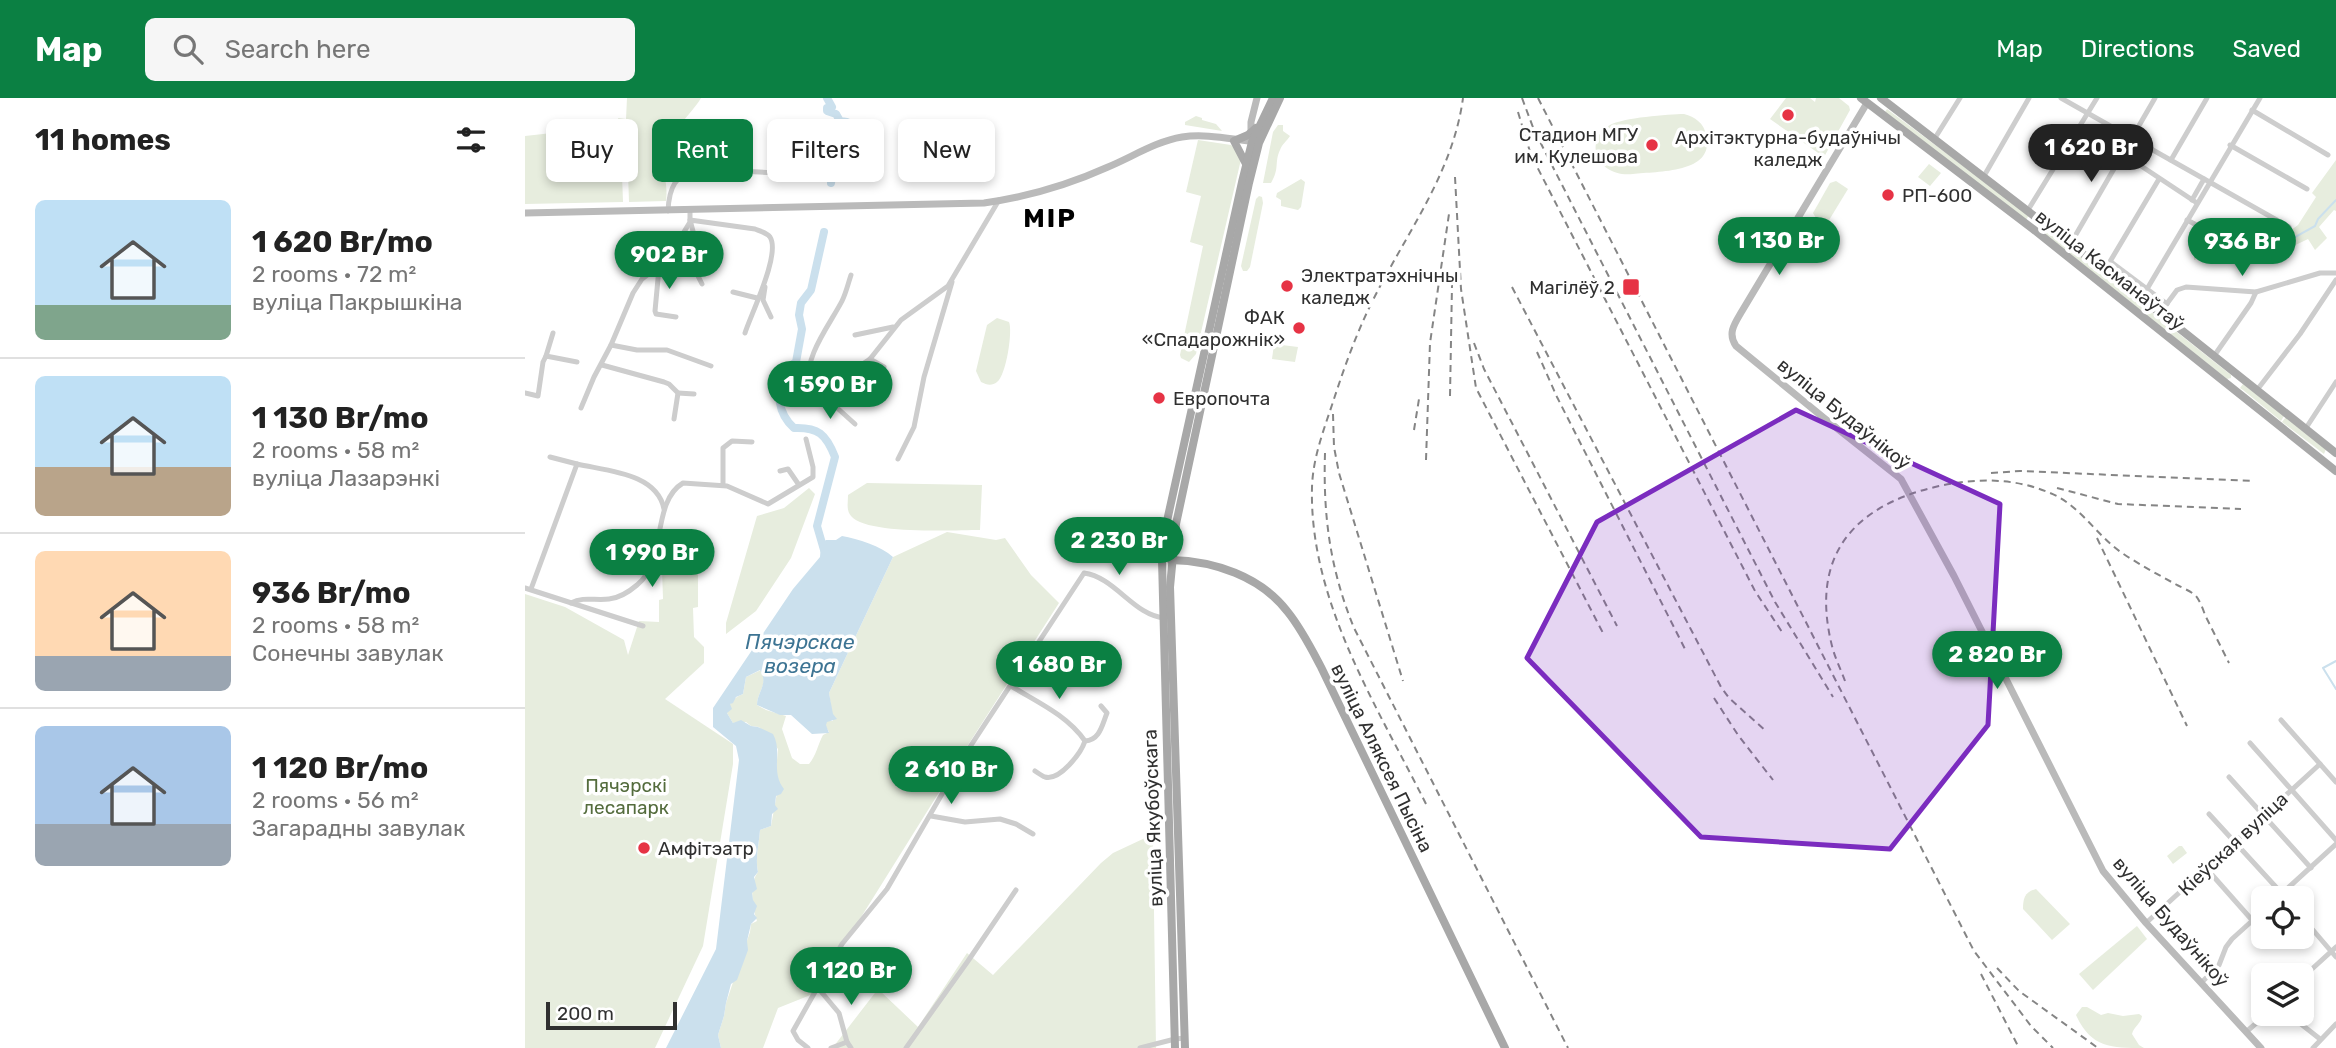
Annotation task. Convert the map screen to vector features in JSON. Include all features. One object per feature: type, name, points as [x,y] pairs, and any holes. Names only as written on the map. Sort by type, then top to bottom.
[{"type":"main road","points":[[1254,139],[1251,122],[1258,98]]},
{"type":"main road","points":[[1254,139],[1273,98]]},
{"type":"main road","name":"вуліца Якубоўскага","points":[[1175,1043],[1161,560],[1165,530],[1246,164],[1254,139],[1280,98]]},
{"type":"main road","name":"вуліца Касманаўтаў","points":[[1881,98],[2071,243],[2336,453]]},
{"type":"main road","name":"вуліца Касманаўтаў","points":[[1866,100],[2042,236],[2336,471]]},
{"type":"main road","name":"вуліца Будаўнікоў","points":[[1866,100],[1742,311],[1732,329],[1732,340],[1823,418],[1901,479],[2103,871],[2146,923],[2261,1048]]},
{"type":"main road","points":[[525,213],[974,203],[999,200],[1069,183],[1182,137],[1210,137],[1234,141],[1254,139]]},
{"type":"main road","name":"вуліца Якубоўскага","points":[[1185,1048],[1171,560],[1254,139]]},
{"type":"main road","points":[[1234,141],[1246,164]]},
{"type":"main road","points":[[2025,223],[2031,221],[2029,211]]},
{"type":"main road","points":[[2042,236],[2044,229],[2049,227]]},
{"type":"main road","points":[[2233,388],[2241,378]]},
{"type":"main road","points":[[2327,464],[2336,453]]},
{"type":"main road","name":"вуліца Аляксея Пысіна","points":[[1161,560],[1194,562],[1239,574],[1276,598],[1288,611],[1321,667],[1505,1048]]},
{"type":"street","points":[[1935,138],[1960,98]]},
{"type":"street","points":[[1984,176],[2029,98]]},
{"type":"street","points":[[2061,98],[2289,227]]},
{"type":"street","points":[[2029,211],[2097,98]]},
{"type":"street","points":[[2071,243],[2155,98]]},
{"type":"street","points":[[2171,160],[2207,98]]},
{"type":"street","points":[[2147,289],[2187,220],[2194,201],[2260,98]]},
{"type":"street","points":[[2252,110],[2328,155]]},
{"type":"street","points":[[2230,145],[2307,190]]},
{"type":"street","points":[[2123,154],[2194,201]]},
{"type":"street","points":[[668,211],[674,184],[685,172],[698,169],[767,173]]},
{"type":"street","points":[[2105,270],[2159,179]]},
{"type":"street","points":[[825,397],[839,381],[870,359],[894,327],[949,286],[999,200]]},
{"type":"street","points":[[690,210],[694,235],[690,260],[702,284]]},
{"type":"street","points":[[581,408],[633,293],[642,279],[667,260],[686,232],[690,220]]},
{"type":"street","points":[[690,220],[739,226],[765,233],[770,238],[773,247],[763,300],[771,317]]},
{"type":"street","points":[[2187,220],[2227,241]]},
{"type":"street","points":[[2111,261],[2167,304]]},
{"type":"street","points":[[659,268],[656,314],[676,317]]},
{"type":"street","points":[[2160,313],[2178,290],[2186,286],[2256,292],[2320,274],[2336,273]]},
{"type":"street","points":[[745,333],[767,274]]},
{"type":"street","points":[[851,275],[843,300],[820,341],[809,373],[809,387],[825,397],[855,424]]},
{"type":"street","points":[[898,459],[914,427],[924,377],[953,279]]},
{"type":"street","points":[[2257,390],[2336,280]]},
{"type":"street","points":[[733,292],[757,298]]},
{"type":"street","points":[[2214,356],[2256,292]]},
{"type":"street","points":[[855,335],[894,327]]},
{"type":"street","points":[[525,393],[538,396],[543,362],[553,333]]},
{"type":"street","points":[[611,345],[637,350],[667,350],[711,366]]},
{"type":"street","points":[[546,356],[577,362]]},
{"type":"street","points":[[870,359],[884,367]]},
{"type":"street","points":[[602,365],[664,382],[678,393],[694,394]]},
{"type":"street","points":[[2305,428],[2336,383]]},
{"type":"street","points":[[674,419],[678,393]]},
{"type":"street","points":[[571,603],[584,598],[609,600],[641,582],[653,560],[672,492],[683,483],[723,485],[768,504],[813,477],[806,439]]},
{"type":"street","points":[[723,485],[723,448],[732,440],[752,442]]},
{"type":"street","points":[[550,457],[639,479],[657,492],[665,511]]},
{"type":"street","points":[[577,464],[528,589],[643,626]]},
{"type":"street","points":[[780,471],[788,469],[799,485]]},
{"type":"street","points":[[657,492],[672,492]]},
{"type":"street","points":[[808,1048],[795,1034],[795,1026],[822,978],[842,944],[887,889],[964,756],[1084,573],[1097,576],[1151,616],[1172,618]]},
{"type":"street","points":[[1011,686],[1064,718],[1085,741]]},
{"type":"street","points":[[1085,741],[1098,735],[1107,713],[1101,706]]},
{"type":"street","points":[[2281,720],[2336,782]]},
{"type":"street","points":[[1035,771],[1050,778],[1072,764],[1085,741]]},
{"type":"street","points":[[2251,743],[2336,842],[2292,886]]},
{"type":"street","name":"Кіеўская вуліца","points":[[2146,923],[2320,764]]},
{"type":"street","points":[[2229,777],[2311,867]]},
{"type":"street","points":[[2209,814],[2273,886]]},
{"type":"street","points":[[931,816],[965,821],[1000,819],[1033,834]]},
{"type":"street","points":[[2206,868],[2251,919]]},
{"type":"street","points":[[906,1048],[1016,890]]},
{"type":"street","points":[[2201,983],[2219,965],[2232,939],[2251,921]]},
{"type":"street","points":[[2314,930],[2334,952],[2314,968]]},
{"type":"street","points":[[818,988],[839,1013],[851,1048]]},
{"type":"street","points":[[2313,1048],[2336,1024]]},
{"type":"street","points":[[2246,1032],[2253,1026]]},
{"type":"street","points":[[2303,1026],[2319,1039]]},
{"type":"street","points":[[1140,1048],[1175,1043],[1185,1038]]},
{"type":"street","points":[[831,1048],[847,1042]]},
{"type":"highlighted area","points":[[1796,410],[2000,504],[1988,725],[1890,849],[1701,837],[1527,658],[1597,522]]},
{"type":"green space","points":[[627,98],[701,98],[685,119],[652,119],[652,182],[665,182],[666,201],[629,202],[628,182],[638,182],[638,119],[626,119]]},
{"type":"green space","points":[[1786,98],[1810,98],[1815,102],[1816,98],[1839,98],[1849,106],[1850,110],[1824,157],[1770,119]]},
{"type":"green space","points":[[1887,109],[2029,215],[2026,220],[1885,112]]},
{"type":"green space","name":"Стадион МГУ им. Кулешова","points":[[1684,114],[1698,121],[1706,135],[1707,148],[1694,164],[1669,171],[1621,174],[1611,170],[1598,157],[1597,140],[1610,125],[1635,118]]},
{"type":"green space","points":[[1196,116],[1216,124],[1222,131],[1185,125],[1185,122]]},
{"type":"green space","points":[[1278,125],[1283,125],[1283,131],[1290,136],[1280,150],[1271,183],[1263,183],[1273,132]]},
{"type":"green space","points":[[546,134],[546,182],[622,182],[623,202],[525,204],[525,136]]},
{"type":"green space","points":[[1198,140],[1231,145],[1242,155],[1196,354],[1189,362],[1180,355],[1203,246],[1190,242],[1201,196],[1186,192]]},
{"type":"green space","points":[[2336,160],[2336,211],[2319,227],[2327,238],[2315,250],[2308,239],[2258,257],[2211,257],[2194,260],[2194,257],[2216,251],[2219,240],[2243,242],[2254,237],[2287,233],[2298,225],[2316,197],[2312,193]]},
{"type":"green space","points":[[1929,164],[1941,173],[1930,186],[1918,177]]},
{"type":"green space","points":[[1301,179],[1305,182],[1301,207],[1298,210],[1281,206],[1281,200],[1276,197],[1277,193]]},
{"type":"green space","points":[[1836,181],[1848,189],[1823,230],[1813,213],[1830,183]]},
{"type":"green space","points":[[1262,197],[1263,203],[1250,267],[1243,271],[1241,266],[1256,199]]},
{"type":"green space","points":[[2045,231],[2049,231],[2231,375],[2231,378],[2227,379],[2045,234]]},
{"type":"green space","points":[[997,318],[1009,322],[1009,343],[1000,378],[991,385],[981,382],[976,371],[987,325]]},
{"type":"green space","points":[[1274,344],[1298,347],[1295,362],[1272,359]]},
{"type":"green space","points":[[2243,384],[2284,416],[2281,421],[2240,388]]},
{"type":"green space","points":[[2286,417],[2326,449],[2324,454],[2282,422]]},
{"type":"green space","points":[[867,483],[982,485],[980,530],[892,529],[860,522],[849,514],[848,495]]},
{"type":"green space","points":[[809,488],[815,494],[791,558],[756,611],[726,634],[726,623],[757,516],[784,508]]},
{"type":"green space","points":[[947,532],[996,540],[1005,538],[1031,575],[1059,603],[959,759],[955,759],[951,764],[953,768],[948,778],[813,994],[778,1008],[763,1048],[721,1048],[718,1035],[726,1003],[751,924],[757,921],[752,889],[758,872],[760,830],[771,826],[779,782],[776,772],[778,749],[759,727],[746,722],[733,723],[727,713],[729,706],[743,694],[746,677],[761,670],[764,680],[757,705],[786,716],[782,729],[792,758],[800,764],[809,764],[823,735],[829,732],[825,725],[827,721],[833,721],[829,693],[893,557]]},
{"type":"green space","name":"Пячэрскі лесапарк","points":[[698,568],[698,607],[693,608],[694,637],[704,647],[704,663],[665,699],[733,744],[733,764],[703,946],[655,1048],[525,1048],[525,594],[565,607],[624,640],[628,655],[639,621],[659,622],[659,600],[663,599],[662,569]]},
{"type":"green space","points":[[1145,838],[1153,842],[1156,1048],[834,1046],[878,989],[918,1027],[967,953],[993,975],[1101,863],[1113,853]]},
{"type":"green space","points":[[2179,846],[2187,853],[2173,864],[2167,856]]},
{"type":"green space","points":[[2036,889],[2070,924],[2052,940],[2023,909],[2025,896]]},
{"type":"green space","points":[[2137,926],[2147,939],[2093,990],[2079,974]]},
{"type":"green space","points":[[2082,1007],[2101,1015],[2139,1014],[2141,1019],[2132,1034],[2144,1048],[2112,1046],[2095,1040],[2076,1015]]},
{"type":"water","name":"Пячэрскае возера","points":[[842,536],[869,544],[893,557],[829,693],[833,714],[837,719],[827,722],[829,733],[812,734],[791,715],[780,715],[757,705],[763,684],[760,670],[746,677],[743,694],[730,704],[732,709],[727,713],[733,723],[741,720],[773,734],[777,748],[778,775],[784,789],[776,796],[775,805],[778,809],[772,814],[771,826],[760,830],[758,872],[754,877],[757,889],[752,893],[757,906],[754,914],[757,918],[751,924],[748,950],[737,980],[731,984],[718,1035],[721,1048],[666,1048],[716,949],[739,760],[736,746],[713,727],[713,708],[793,589],[820,557],[821,544]]},
{"type":"waterway","points":[[827,98],[832,107],[827,108],[827,111],[836,114],[840,121],[847,122],[852,135],[847,136],[846,145],[835,153],[831,183]]},
{"type":"waterway","points":[[2199,258],[2207,254],[2251,247],[2277,247],[2315,226],[2336,200]]},
{"type":"waterway","points":[[824,232],[811,290],[801,303],[799,315],[802,329],[796,362],[782,371],[779,387],[781,409],[788,422],[794,428],[820,433],[835,457],[817,526],[824,550]]},
{"type":"waterway","points":[[2336,661],[2323,668],[2336,689]]},
{"type":"railway","points":[[1426,804],[1349,652],[1334,612],[1314,529],[1312,487],[1319,445],[1351,350],[1375,296],[1439,176],[1450,151],[1463,98]]},
{"type":"railway","points":[[1522,98],[1534,130],[1775,602],[1833,697]]},
{"type":"railway","points":[[1538,98],[1974,951],[2031,1026],[2053,1048]]},
{"type":"railway","points":[[1518,112],[1531,155],[1755,591],[1784,635]]},
{"type":"railway","points":[[1455,177],[1461,289],[1476,388],[1603,633]]},
{"type":"railway","points":[[1426,460],[1430,343],[1449,214]]},
{"type":"railway","points":[[1450,396],[1452,285]]},
{"type":"railway","points":[[1512,287],[1721,687],[1729,698],[1766,731]]},
{"type":"railway","points":[[1474,343],[1484,369],[1617,626]]},
{"type":"railway","points":[[1537,352],[1557,397],[1685,649]]},
{"type":"railway","points":[[1414,430],[1419,399]]},
{"type":"railway","points":[[1333,414],[1334,447],[1339,473],[1403,681]]},
{"type":"railway","points":[[1325,453],[1325,499],[1330,542],[1339,585],[1354,628],[1568,1048]]},
{"type":"railway","points":[[1991,473],[2020,471],[2254,481]]},
{"type":"railway","points":[[1845,681],[1832,646],[1827,615],[1827,587],[1833,562],[1844,541],[1860,523],[1880,508],[1906,496],[1935,487],[1978,481],[2022,484],[2061,498],[2122,553],[2194,595],[2229,663]]},
{"type":"railway","points":[[2057,488],[2118,504],[2241,509]]},
{"type":"railway","points":[[2097,538],[2187,726]]},
{"type":"railway","points":[[1714,698],[1738,735],[1773,780]]},
{"type":"railway","points":[[1997,968],[2019,991],[2098,1048]]},
{"type":"railway","points":[[1981,974],[2019,1048]]},
{"type":"place","name":"Архітэктурна-будаўнічы каледж","points":[[1788,115]]},
{"type":"place","name":"Стадион МГУ им. Кулешова","points":[[1652,145]]},
{"type":"place","name":"РП-600","points":[[1888,195]]},
{"type":"place","name":"Электратэхнічны каледж","points":[[1287,286]]},
{"type":"place","name":"Магілёў 2","points":[[1631,287]]},
{"type":"place","name":"ФАК «Спадарожнік»","points":[[1299,328]]},
{"type":"place","name":"Европочта","points":[[1159,398]]},
{"type":"place","name":"Амфітэатр","points":[[644,848]]},
{"type":"district","name":"МІР","points":[[1050,218]]}]
